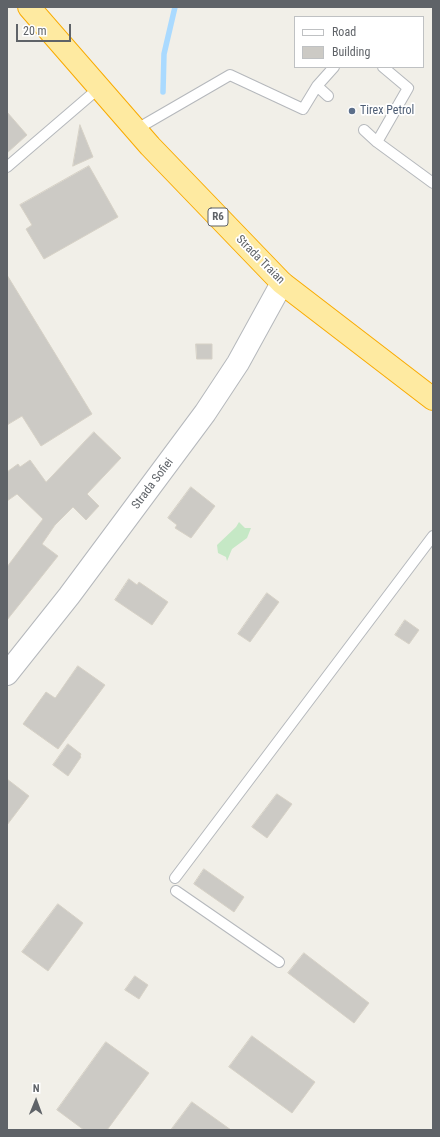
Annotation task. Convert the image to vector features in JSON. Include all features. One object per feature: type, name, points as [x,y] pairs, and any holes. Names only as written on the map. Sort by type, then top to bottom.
[{"type":"highway","name":"Strada Trаian","points":[[29,7],[135,130],[282,283],[433,399]]},
{"type":"street","name":"Strada Sofiei","points":[[7,674],[69,596],[205,413],[238,363],[282,283]]},
{"type":"lane","points":[[135,130],[230,75],[303,109],[317,86],[333,68]]},
{"type":"lane","points":[[377,142],[408,88],[384,68]]},
{"type":"lane","points":[[317,86],[328,96]]},
{"type":"lane","points":[[7,167],[99,88]]},
{"type":"lane","points":[[364,130],[377,142],[433,183]]},
{"type":"lane","points":[[175,878],[433,536]]},
{"type":"lane","points":[[176,891],[279,962]]},
{"type":"green space","points":[[239,522],[245,528],[251,528],[247,538],[232,549],[227,561],[226,557],[218,553],[217,545],[236,527]]},
{"type":"building","points":[[7,112],[27,135],[7,153]]},
{"type":"building","points":[[80,125],[93,157],[73,166]]},
{"type":"building","points":[[89,166],[118,217],[44,259],[26,229],[32,225],[20,205]]},
{"type":"building","points":[[7,275],[92,414],[41,446],[22,416],[7,425]]},
{"type":"building","points":[[196,344],[212,344],[212,359],[197,359]]},
{"type":"building","points":[[94,432],[121,458],[87,494],[99,506],[86,520],[73,507],[55,525],[42,544],[58,556],[7,620],[7,567],[43,519],[17,494],[7,501],[7,472],[18,464],[20,467],[30,460],[46,482]]},
{"type":"building","points":[[191,487],[215,506],[191,538],[175,528],[177,525],[168,518]]},
{"type":"building","points":[[129,579],[137,585],[139,582],[168,602],[152,625],[115,600]]},
{"type":"building","points":[[267,593],[279,602],[250,642],[238,634]]},
{"type":"building","points":[[405,620],[419,630],[409,644],[395,635]]},
{"type":"building","points":[[78,666],[105,685],[58,749],[23,724],[46,692],[55,698]]},
{"type":"building","points":[[68,744],[81,754],[81,757],[68,776],[53,765]]},
{"type":"building","points":[[7,779],[29,796],[7,825]]},
{"type":"building","points":[[277,794],[292,804],[267,838],[252,827]]},
{"type":"building","points":[[204,869],[244,897],[234,912],[194,884]]},
{"type":"building","points":[[58,904],[83,923],[48,971],[22,952]]},
{"type":"building","points":[[304,953],[369,1003],[354,1023],[288,973]]},
{"type":"building","points":[[135,976],[148,985],[139,999],[125,990]]},
{"type":"building","points":[[252,1036],[315,1082],[292,1113],[229,1067]]},
{"type":"building","points":[[106,1042],[149,1073],[107,1130],[84,1130],[57,1110]]},
{"type":"building","points":[[192,1102],[231,1130],[171,1130]]},
{"type":"waterway","points":[[163,92],[164,54],[175,7]]},
{"type":"place","name":"Tirex Petrol","points":[[352,111]]}]
